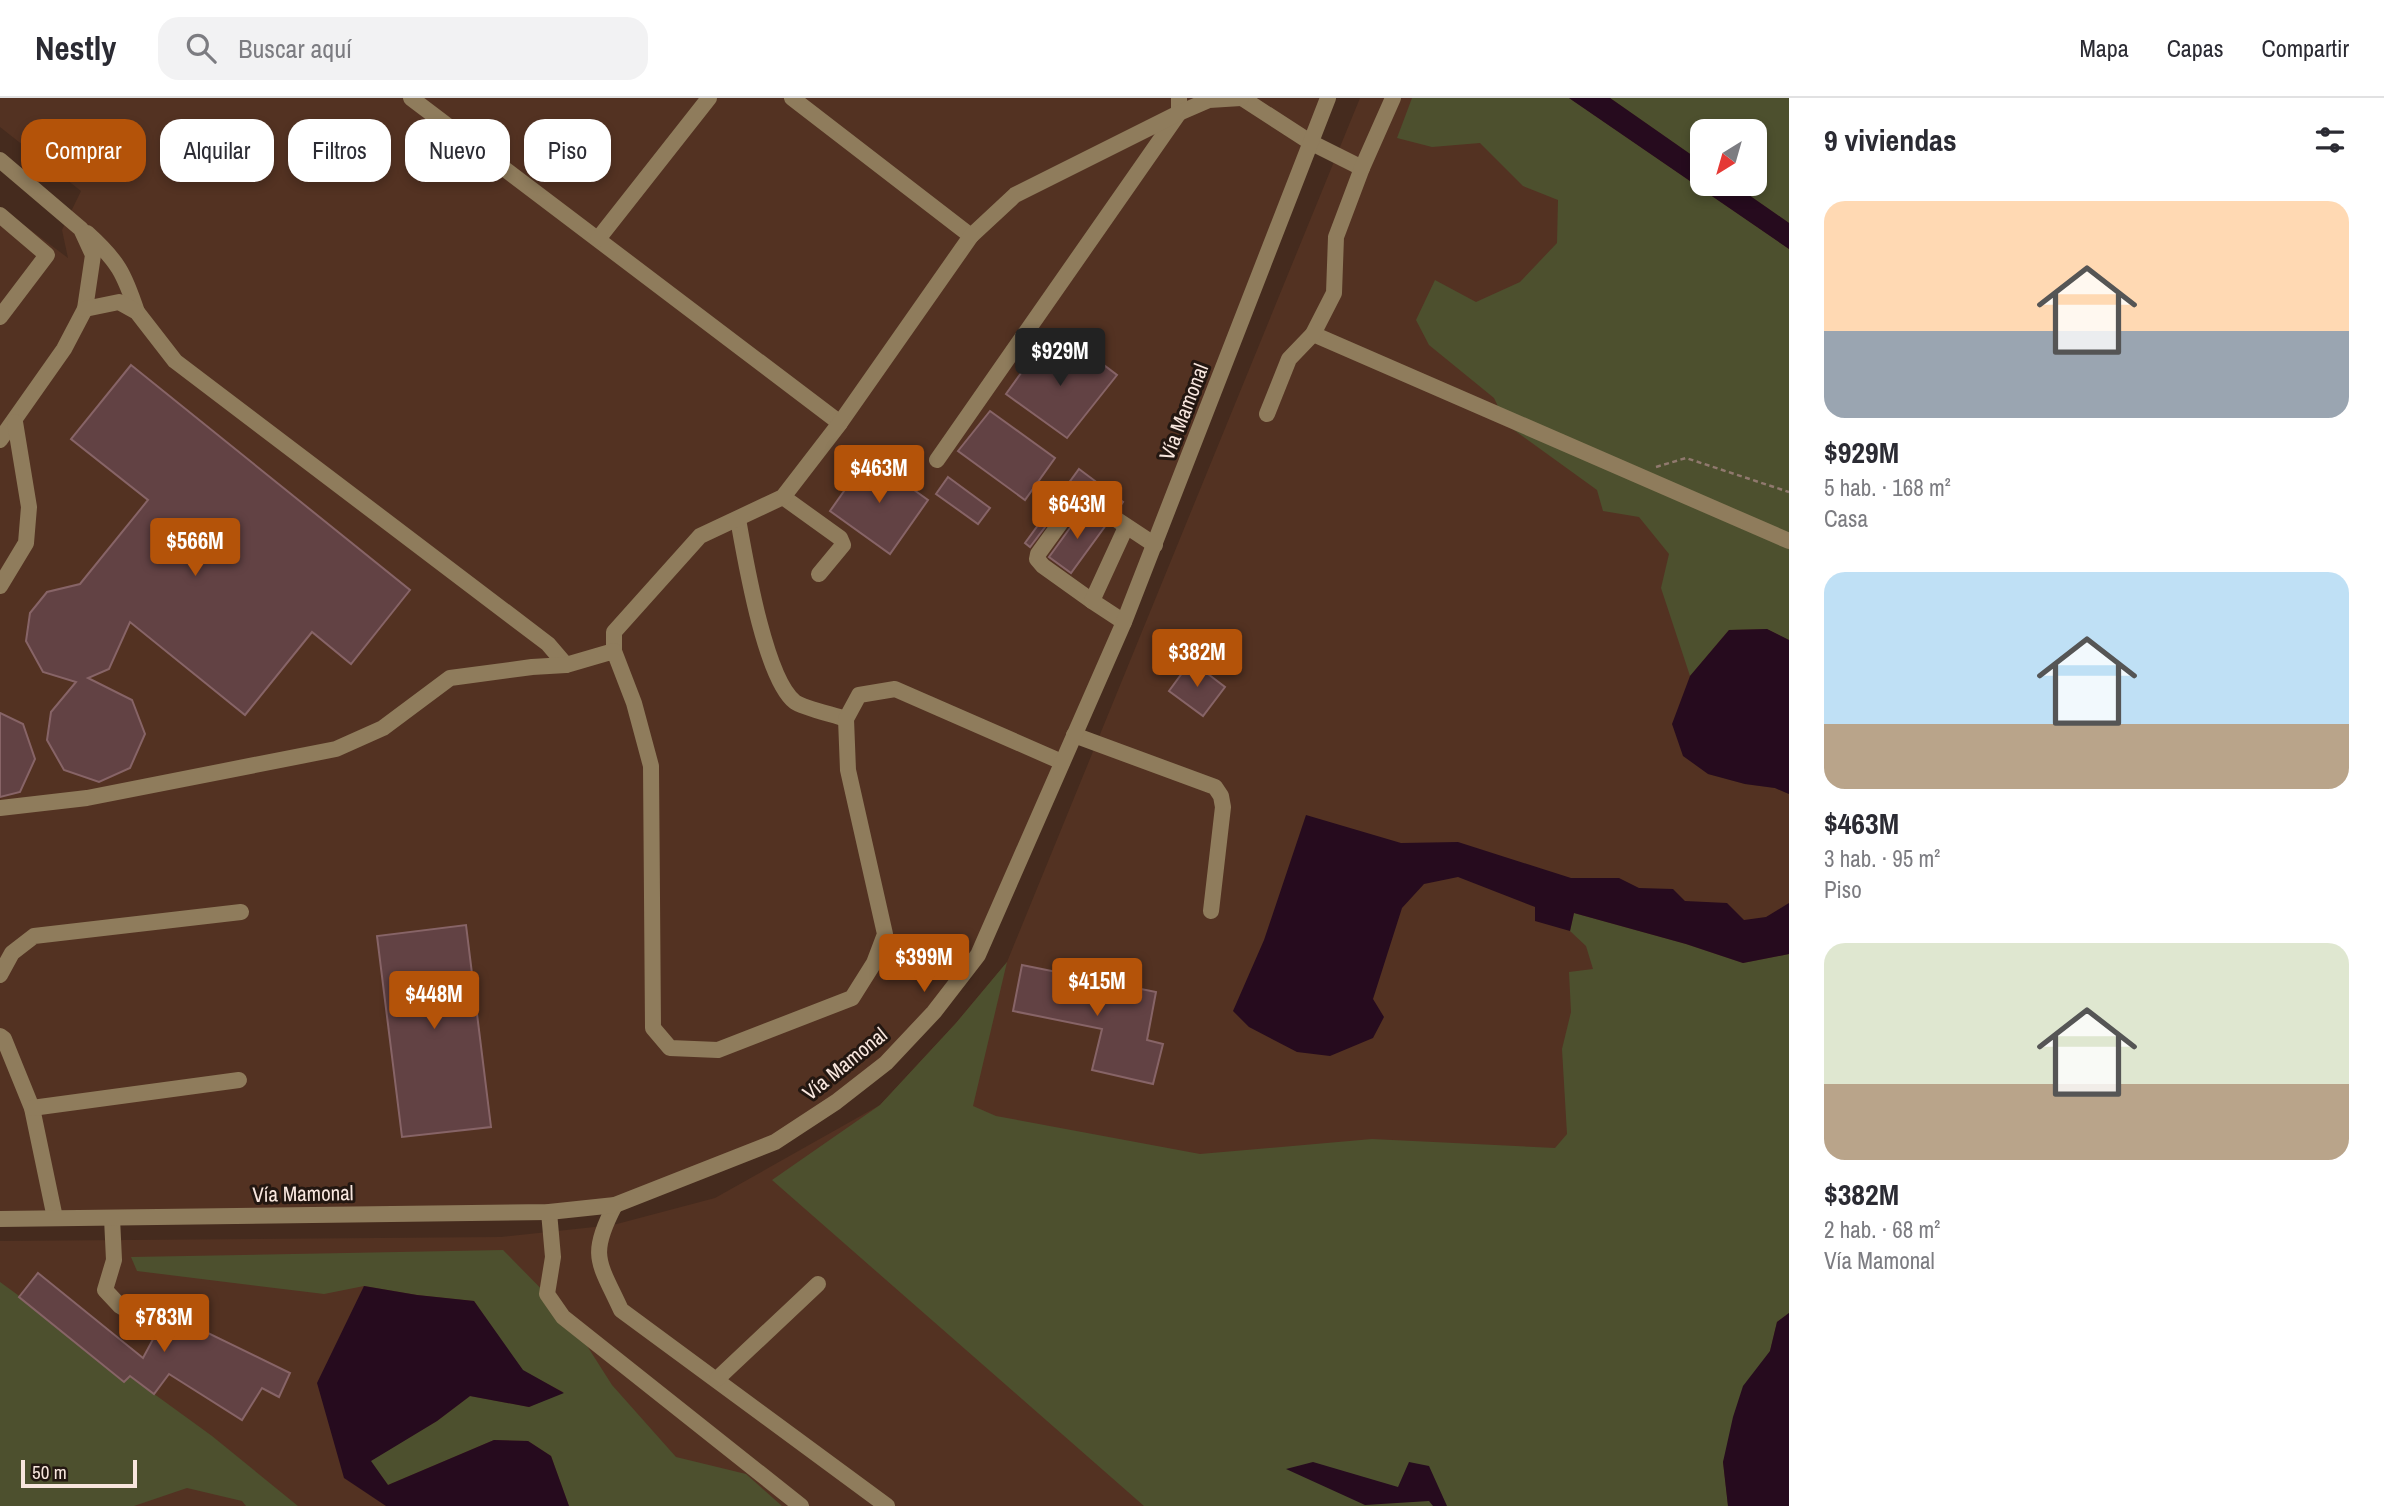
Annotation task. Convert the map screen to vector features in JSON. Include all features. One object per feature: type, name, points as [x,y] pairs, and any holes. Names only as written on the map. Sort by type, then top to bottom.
[{"type":"street","points":[[411,98],[840,423]]},
{"type":"street","points":[[597,239],[709,98]]},
{"type":"street","points":[[792,98],[971,236]]},
{"type":"street","points":[[1062,762],[894,689],[859,695],[846,719],[848,771],[885,934],[874,963],[852,998],[718,1051],[670,1048],[653,1028],[651,766],[634,703],[614,651],[614,632],[700,536],[783,497],[840,423],[971,236],[1015,195],[1179,105],[1209,100],[1241,98],[1310,142],[1362,168]]},
{"type":"street","name":"Vía Mamonal","points":[[0,1219],[548,1212],[615,1205],[775,1142],[836,1102],[886,1063],[934,1012],[978,955],[1124,622],[1328,98]]},
{"type":"street","points":[[1267,414],[1289,359],[1313,334],[1334,293],[1336,237],[1362,168],[1393,98]]},
{"type":"street","points":[[937,460],[1179,105]]},
{"type":"street","points":[[0,160],[107,251],[125,276],[137,312],[175,361],[548,644],[566,666]]},
{"type":"street","points":[[0,215],[47,255],[0,317]]},
{"type":"street","points":[[0,440],[64,349],[85,309],[93,255],[81,229]]},
{"type":"street","points":[[85,309],[119,302],[137,312]]},
{"type":"street","points":[[1313,334],[1789,541]]},
{"type":"street","points":[[0,586],[26,543],[29,508],[15,422]]},
{"type":"street","points":[[783,497],[840,538],[844,545],[819,574]]},
{"type":"street","points":[[1124,622],[1043,566],[1037,559],[1038,554],[1079,499],[1084,498],[1155,545]]},
{"type":"street","points":[[738,519],[752,593],[774,673],[795,702],[846,719]]},
{"type":"street","points":[[1092,601],[1126,527]]},
{"type":"street","points":[[0,808],[87,798],[336,749],[383,728],[450,678],[532,667],[566,666],[614,651]]},
{"type":"street","points":[[1074,735],[1215,787],[1221,796],[1223,807],[1211,911]]},
{"type":"street","points":[[0,975],[12,953],[34,936],[241,912]]},
{"type":"street","points":[[0,1035],[32,1108],[55,1219]]},
{"type":"street","points":[[32,1108],[239,1080]]},
{"type":"street","points":[[615,1205],[601,1231],[598,1253],[599,1263],[621,1310],[887,1506]]},
{"type":"street","points":[[548,1212],[553,1257],[547,1294],[563,1317],[801,1506]]},
{"type":"street","points":[[112,1218],[114,1260],[105,1290],[120,1306],[140,1318]]},
{"type":"street","points":[[716,1379],[818,1284]]},
{"type":"path","points":[[1634,474],[1686,457],[1789,492]]},
{"type":"shaded area","points":[[0,98],[1328,98],[1155,545],[978,955],[886,1063],[775,1142],[615,1205],[0,1219],[0,207],[68,258],[62,230],[81,191],[70,182],[146,182],[146,119],[21,119],[21,144],[0,127]]},
{"type":"shaded area","points":[[1360,98],[1569,98],[1690,181],[1690,196],[1712,196],[1789,249],[1789,640],[1767,629],[1708,774],[1745,784],[1775,788],[1789,794],[1789,1313],[1777,1322],[1770,1351],[1723,1462],[1728,1506],[0,1506],[0,1241],[501,1237],[613,1225],[715,1198],[880,1105],[956,1023],[1007,962]]},
{"type":"shaded area","points":[[1569,98],[1610,98],[1690,154],[1690,181]]},
{"type":"shaded area","points":[[1712,196],[1750,196],[1789,223],[1789,249]]},
{"type":"shaded area","points":[[1767,629],[1789,640],[1789,794],[1775,788],[1745,784],[1708,774],[1683,756],[1672,724],[1690,676],[1729,630]]},
{"type":"shaded area","points":[[1306,815],[1401,843],[1458,842],[1571,878],[1619,878],[1639,888],[1673,889],[1685,901],[1727,903],[1744,920],[1766,917],[1789,903],[1789,954],[1743,963],[1574,913],[1570,931],[1535,921],[1535,907],[1458,877],[1424,884],[1402,908],[1373,999],[1384,1017],[1373,1038],[1330,1056],[1297,1052],[1249,1027],[1233,1011],[1264,940]]},
{"type":"shaded area","points":[[364,1286],[474,1301],[523,1370],[564,1393],[529,1407],[470,1396],[437,1421],[371,1461],[388,1485],[494,1440],[528,1441],[551,1456],[569,1506],[386,1506],[344,1478],[317,1383]]},
{"type":"shaded area","points":[[1789,1313],[1789,1506],[1728,1506],[1723,1462],[1733,1417],[1743,1386],[1770,1351],[1777,1322]]},
{"type":"shaded area","points":[[1313,1462],[1398,1487],[1409,1462],[1429,1466],[1447,1506],[1433,1506],[1429,1501],[1365,1505],[1286,1469]]},
{"type":"green space","points":[[1412,98],[1569,98],[1690,181],[1690,196],[1712,196],[1789,249],[1789,640],[1767,629],[1729,630],[1690,676],[1661,588],[1669,554],[1639,517],[1603,511],[1597,490],[1507,425],[1494,398],[1429,345],[1416,320],[1435,280],[1476,302],[1520,282],[1557,243],[1558,200],[1523,186],[1480,143],[1432,147],[1397,138]]},
{"type":"green space","points":[[1610,98],[1789,98],[1789,223],[1750,196],[1768,196],[1768,119],[1690,119],[1690,154]]},
{"type":"green space","points":[[1574,913],[1743,963],[1789,954],[1789,1313],[1777,1322],[1770,1351],[1723,1462],[1728,1506],[1144,1506],[772,1180],[880,1105],[956,1023],[1007,962],[973,1106],[996,1116],[1200,1154],[1372,1139],[1555,1148],[1567,1134],[1562,1049],[1571,1012],[1569,972],[1593,969],[1586,946],[1570,931]]},
{"type":"green space","points":[[503,1250],[568,1316],[612,1385],[676,1457],[746,1474],[782,1506],[569,1506],[551,1456],[528,1441],[494,1440],[388,1485],[370,1461],[437,1421],[470,1396],[529,1407],[563,1392],[523,1371],[474,1301],[364,1286],[324,1294],[137,1271],[131,1257]]},
{"type":"green space","points":[[0,1282],[212,1436],[298,1506],[246,1506],[242,1501],[187,1488],[134,1506],[0,1506]]},
{"type":"building","points":[[1036,343],[1070,368],[1084,350],[1117,375],[1067,438],[1006,394],[1021,373],[1017,369]]},
{"type":"building","points":[[131,365],[410,590],[351,664],[312,632],[245,715],[130,622],[109,669],[88,678],[132,700],[145,734],[130,768],[99,782],[64,770],[47,740],[51,712],[76,682],[43,672],[26,641],[30,613],[47,592],[80,584],[148,500],[71,439]]},
{"type":"building","points":[[990,411],[1055,458],[1025,500],[958,451]]},
{"type":"building","points":[[868,457],[928,500],[890,554],[830,511]]},
{"type":"building","points":[[1079,469],[1123,502],[1119,508],[1089,489],[1073,490],[1030,547],[1025,543]]},
{"type":"building","points":[[948,477],[990,508],[978,524],[936,494]]},
{"type":"building","points":[[1083,510],[1106,525],[1071,573],[1049,557]]},
{"type":"building","points":[[1191,661],[1225,687],[1203,716],[1169,691]]},
{"type":"building","points":[[0,713],[23,724],[35,759],[20,792],[0,797]]},
{"type":"building","points":[[466,925],[491,1127],[402,1137],[377,936]]},
{"type":"building","points":[[1022,965],[1156,992],[1147,1040],[1163,1044],[1153,1084],[1092,1070],[1102,1029],[1013,1011]]},
{"type":"building","points":[[38,1273],[143,1358],[167,1313],[290,1373],[279,1397],[262,1388],[242,1420],[169,1374],[154,1394],[130,1376],[124,1382],[19,1297]]}]
